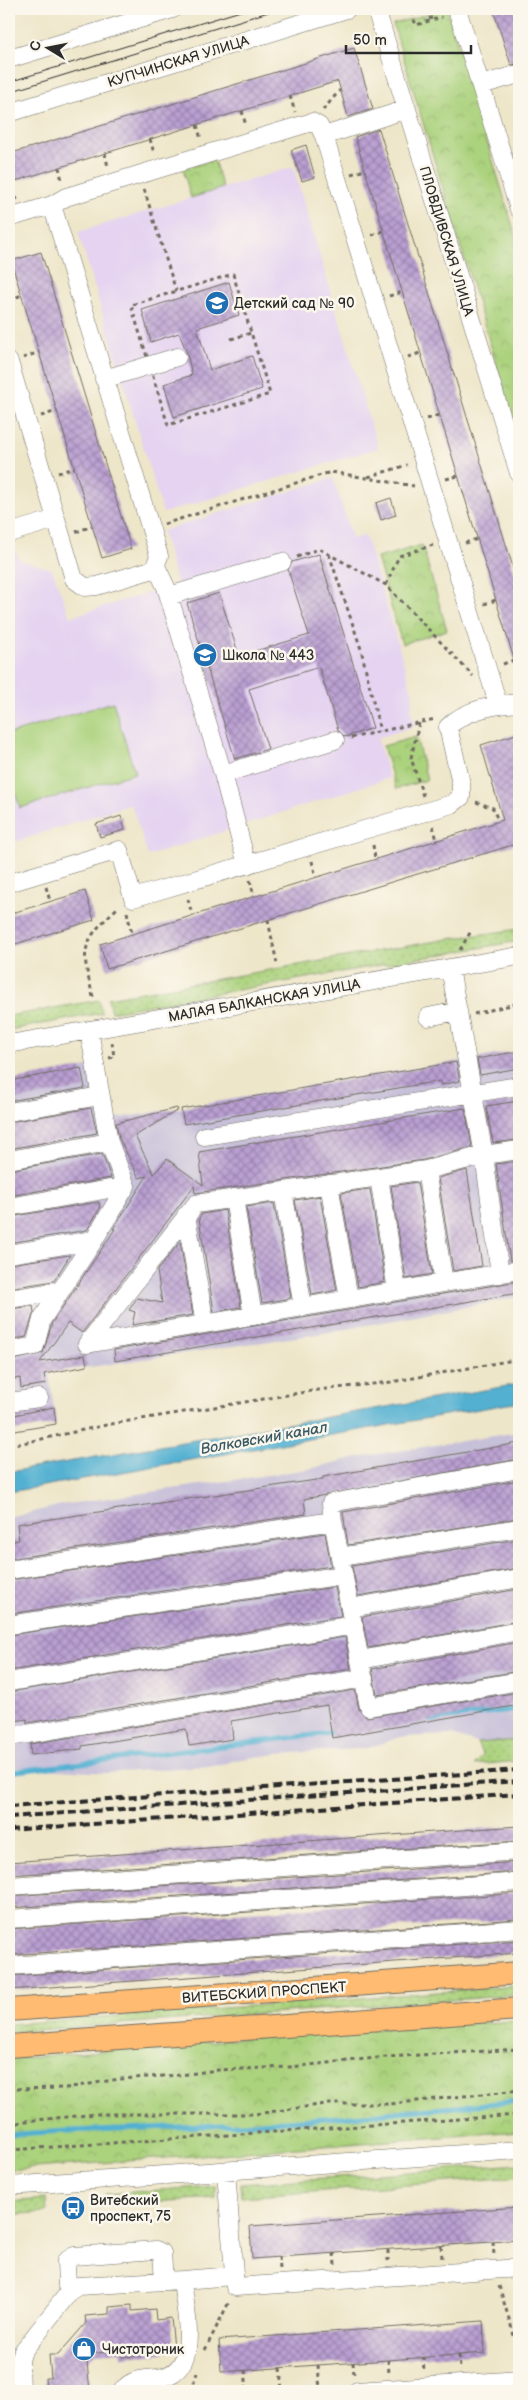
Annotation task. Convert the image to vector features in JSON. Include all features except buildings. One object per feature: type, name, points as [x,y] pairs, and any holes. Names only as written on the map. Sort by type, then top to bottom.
[{"type":"main road","name":"ВИТЕБСКИЙ ПРОСПЕКТ","points":[[9,2010],[519,1973]]},
{"type":"main road","points":[[9,2046],[519,2009]]},
{"type":"street","points":[[9,59],[172,9]]},
{"type":"street","name":"КУПЧИНСКАЯ УЛИЦА","points":[[9,113],[347,9]]},
{"type":"street","name":"ПЛОВДИВСКАЯ УЛИЦА","points":[[376,9],[519,473]]},
{"type":"street","points":[[450,13],[481,85],[519,209]]},
{"type":"street","points":[[481,85],[519,74]]},
{"type":"street","points":[[324,136],[407,109]]},
{"type":"street","points":[[9,218],[52,205],[66,197],[312,122],[319,126],[324,136],[498,704]]},
{"type":"street","points":[[9,362],[74,579],[78,584],[97,586],[149,572],[156,566],[159,556],[52,205]]},
{"type":"street","points":[[104,379],[177,357]]},
{"type":"street","points":[[21,534],[56,519]]},
{"type":"street","points":[[169,596],[282,562]]},
{"type":"street","points":[[156,566],[169,596],[223,774],[247,864]]},
{"type":"street","points":[[9,883],[90,850],[119,850],[133,898],[452,804],[461,797],[461,783],[448,727],[458,716],[498,704],[519,703]]},
{"type":"street","points":[[223,774],[335,740]]},
{"type":"street","name":"МАЛАЯ БАЛКАНСКАЯ УЛИЦА","points":[[9,1044],[519,956]]},
{"type":"street","points":[[450,968],[474,1093],[500,1274]]},
{"type":"street","points":[[428,1017],[459,1014]]},
{"type":"street","points":[[89,1030],[109,1142],[126,1186]]},
{"type":"street","points":[[204,1136],[519,1086]]},
{"type":"street","points":[[9,1112],[100,1096]]},
{"type":"street","points":[[9,1160],[109,1142]]},
{"type":"street","points":[[519,1150],[484,1155],[426,1170],[196,1204],[87,1344],[519,1270]]},
{"type":"street","points":[[426,1170],[444,1283]]},
{"type":"street","points":[[379,1177],[397,1291]]},
{"type":"street","points":[[329,1184],[348,1300]]},
{"type":"street","points":[[9,1207],[126,1186]]},
{"type":"street","points":[[9,1351],[35,1346],[42,1319],[94,1240],[126,1186]]},
{"type":"street","points":[[283,1191],[303,1307]]},
{"type":"street","points":[[234,1198],[253,1316]]},
{"type":"street","points":[[186,1216],[205,1324]]},
{"type":"street","points":[[9,1254],[94,1240]]},
{"type":"street","points":[[9,1299],[60,1291]]},
{"type":"street","points":[[9,1402],[39,1398]]},
{"type":"street","points":[[519,1469],[331,1503],[370,1707],[519,1681]]},
{"type":"street","points":[[9,1570],[333,1521]]},
{"type":"street","points":[[340,1557],[519,1528]]},
{"type":"street","points":[[9,1625],[344,1575]]},
{"type":"street","points":[[9,1682],[352,1617],[519,1578]]},
{"type":"street","points":[[360,1660],[519,1631]]},
{"type":"street","points":[[9,1737],[364,1678]]},
{"type":"street","points":[[9,1886],[519,1851]]},
{"type":"street","points":[[9,1919],[519,1882]]},
{"type":"street","points":[[9,1966],[519,1929]]},
{"type":"street","points":[[9,2186],[519,2150]]},
{"type":"street","points":[[226,2171],[234,2282]]},
{"type":"street","points":[[70,2291],[67,2286],[66,2261],[74,2256],[156,2250],[162,2247],[164,2281]]},
{"type":"street","points":[[21,2391],[20,2360],[27,2342],[70,2291],[78,2286],[182,2280],[234,2282],[519,2268]]},
{"type":"street","points":[[122,2391],[134,2380],[174,2374],[183,2365],[187,2352],[188,2338],[182,2280]]},
{"type":"street","points":[[357,2391],[519,2380]]},
{"type":"path","points":[[428,9],[431,20]]},
{"type":"path","points":[[411,12],[416,25],[450,13]]},
{"type":"path","points":[[312,122],[340,90]]},
{"type":"path","points":[[512,125],[519,123]]},
{"type":"path","points":[[150,210],[176,291]]},
{"type":"path","points":[[233,274],[270,394],[168,425],[131,305],[176,291],[233,274]]},
{"type":"path","points":[[9,300],[22,296]]},
{"type":"path","points":[[230,339],[251,333]]},
{"type":"path","points":[[367,478],[423,459]]},
{"type":"path","points":[[151,528],[331,472],[421,487],[431,484]]},
{"type":"path","points":[[386,585],[399,556],[448,540]]},
{"type":"path","points":[[282,562],[319,549],[386,585],[469,674],[494,687]]},
{"type":"path","points":[[328,554],[361,649],[380,731]]},
{"type":"path","points":[[335,740],[342,741],[417,723],[411,758],[428,811]]},
{"type":"path","points":[[461,797],[493,808],[498,821]]},
{"type":"path","points":[[93,997],[85,962],[86,943],[90,935],[116,908],[125,904],[132,934]]},
{"type":"path","points":[[268,920],[278,964]]},
{"type":"path","points":[[459,1014],[517,1003],[519,998]]},
{"type":"path","points":[[9,1446],[111,1424],[327,1388],[399,1381],[446,1370],[519,1359]]},
{"type":"path","points":[[9,2089],[56,2086],[66,2088],[119,2079],[180,2075],[226,2069],[290,2067],[386,2057],[519,2049]]},
{"type":"path","points":[[9,2125],[26,2121],[97,2114],[255,2114],[326,2104],[390,2104],[519,2090]]},
{"type":"path","points":[[9,2150],[519,2115]]},
{"type":"path","points":[[495,2270],[519,2352]]},
{"type":"path","points":[[202,2357],[234,2282]]},
{"type":"path","points":[[318,2365],[320,2391]]},
{"type":"path","points":[[191,2391],[200,2366]]},
{"type":"path","points":[[280,2368],[282,2391]]},
{"type":"path","points":[[245,2370],[246,2391]]},
{"type":"shaded area","name":"Детский сад № 90","points":[[293,167],[378,448],[163,513],[78,232]]},
{"type":"shaded area","name":"Школа № 443","points":[[333,478],[353,539],[365,535],[413,694],[411,710],[416,726],[377,738],[389,778],[148,856],[131,804],[9,844],[9,549],[15,548],[19,560],[52,569],[70,617],[177,584],[162,531]]},
{"type":"shaded area","points":[[519,1051],[519,1297],[324,1333],[49,1373],[56,1424],[9,1432],[9,1081],[103,1064],[113,1119]]},
{"type":"shaded area","points":[[519,1432],[519,1740],[477,1743],[452,1735],[401,1737],[368,1748],[277,1754],[235,1760],[222,1765],[106,1773],[9,1767],[9,1518],[61,1505],[309,1469],[353,1458]]},
{"type":"green space","points":[[447,9],[519,247],[519,439],[393,24]]},
{"type":"green space","points":[[214,160],[223,188],[191,198],[183,169]]},
{"type":"green space","points":[[422,545],[447,630],[402,644],[377,558]]},
{"type":"green space","points":[[113,702],[135,773],[20,808],[9,771],[9,734]]},
{"type":"green space","points":[[416,737],[427,780],[396,789],[383,746]]},
{"type":"green space","points":[[519,929],[519,941],[111,1012],[108,998],[448,939]]},
{"type":"green space","points":[[99,1000],[102,1013],[9,1030],[9,1016]]},
{"type":"green space","points":[[519,1740],[519,1761],[474,1765],[483,1756],[477,1743]]},
{"type":"green space","points":[[519,1986],[519,1995],[9,2032],[9,2024]]},
{"type":"green space","points":[[519,2021],[519,2131],[9,2170],[9,2059],[314,2032]]},
{"type":"green space","points":[[519,2164],[519,2177],[241,2197],[240,2184]]},
{"type":"green space","points":[[216,2186],[216,2198],[107,2205],[105,2194]]},
{"type":"green space","points":[[46,2199],[47,2212],[9,2215],[9,2202]]},
{"type":"water","name":"Волковский канал","points":[[519,1384],[519,1402],[9,1492],[9,1472]]},
{"type":"waterway","points":[[430,1720],[519,1709]]},
{"type":"waterway","points":[[9,1772],[338,1732]]},
{"type":"waterway","points":[[9,2135],[258,2123],[519,2101]]},
{"type":"tram line","points":[[9,82],[247,9]]},
{"type":"tram line","points":[[9,92],[278,9]]},
{"type":"railway","points":[[9,1806],[519,1770]]},
{"type":"railway","points":[[9,1817],[519,1781]]},
{"type":"railway","points":[[9,1830],[519,1794]]},
{"type":"place","name":"Детский сад № 90","points":[[217,303]]},
{"type":"place","name":"Школа № 443","points":[[205,655]]},
{"type":"place","name":"Витебский проспект, 75","points":[[73,2208]]},
{"type":"place","name":"Чистотроник","points":[[84,2349]]}]
